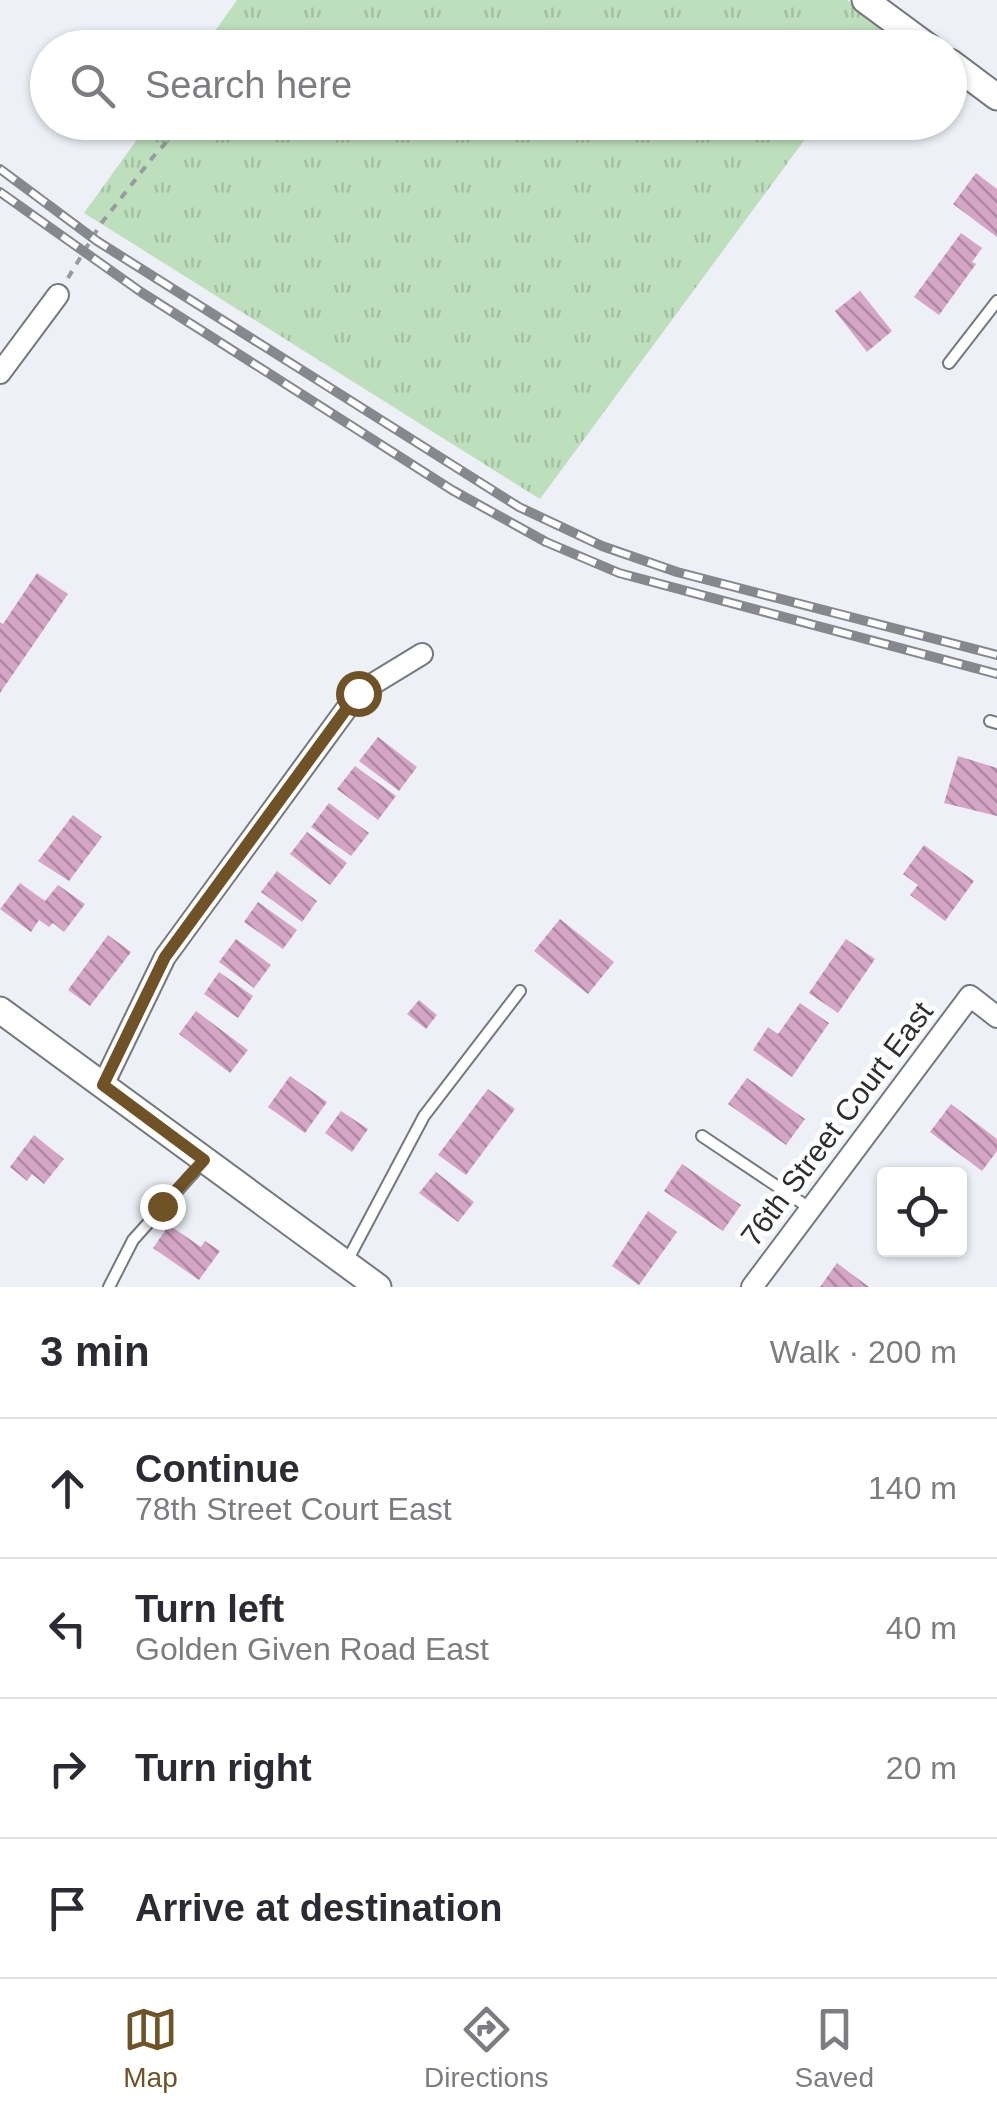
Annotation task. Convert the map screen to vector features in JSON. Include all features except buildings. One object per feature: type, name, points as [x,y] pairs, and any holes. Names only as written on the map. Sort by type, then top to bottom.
[{"type":"street","points":[[865,0],[906,30]]},
{"type":"street","points":[[967,75],[997,97]]},
{"type":"street","points":[[0,372],[58,295]]},
{"type":"street","points":[[103,1085],[165,957],[358,693],[422,654]]},
{"type":"street","name":"76th Street Court East","points":[[752,1287],[970,996],[997,1016]]},
{"type":"street","points":[[0,1010],[378,1287]]},
{"type":"lane","points":[[948,362],[997,301]]},
{"type":"lane","points":[[346,1264],[424,1116],[520,991]]},
{"type":"lane","points":[[702,1136],[811,1208]]},
{"type":"lane","points":[[109,1287],[133,1240],[204,1160]]},
{"type":"path","points":[[58,295],[100,225],[168,140]]},
{"type":"green space","points":[[237,0],[847,0],[886,29],[885,30],[216,30]]},
{"type":"green space","points":[[136,140],[804,140],[540,499],[84,213]]},
{"type":"railway","points":[[0,169],[97,241],[519,507],[602,546],[677,572],[997,655]]},
{"type":"railway","points":[[0,192],[141,292],[452,490],[546,542],[619,573],[997,674]]},
{"type":"route","points":[[162,1206],[204,1160],[103,1085],[165,957],[358,693]]}]
